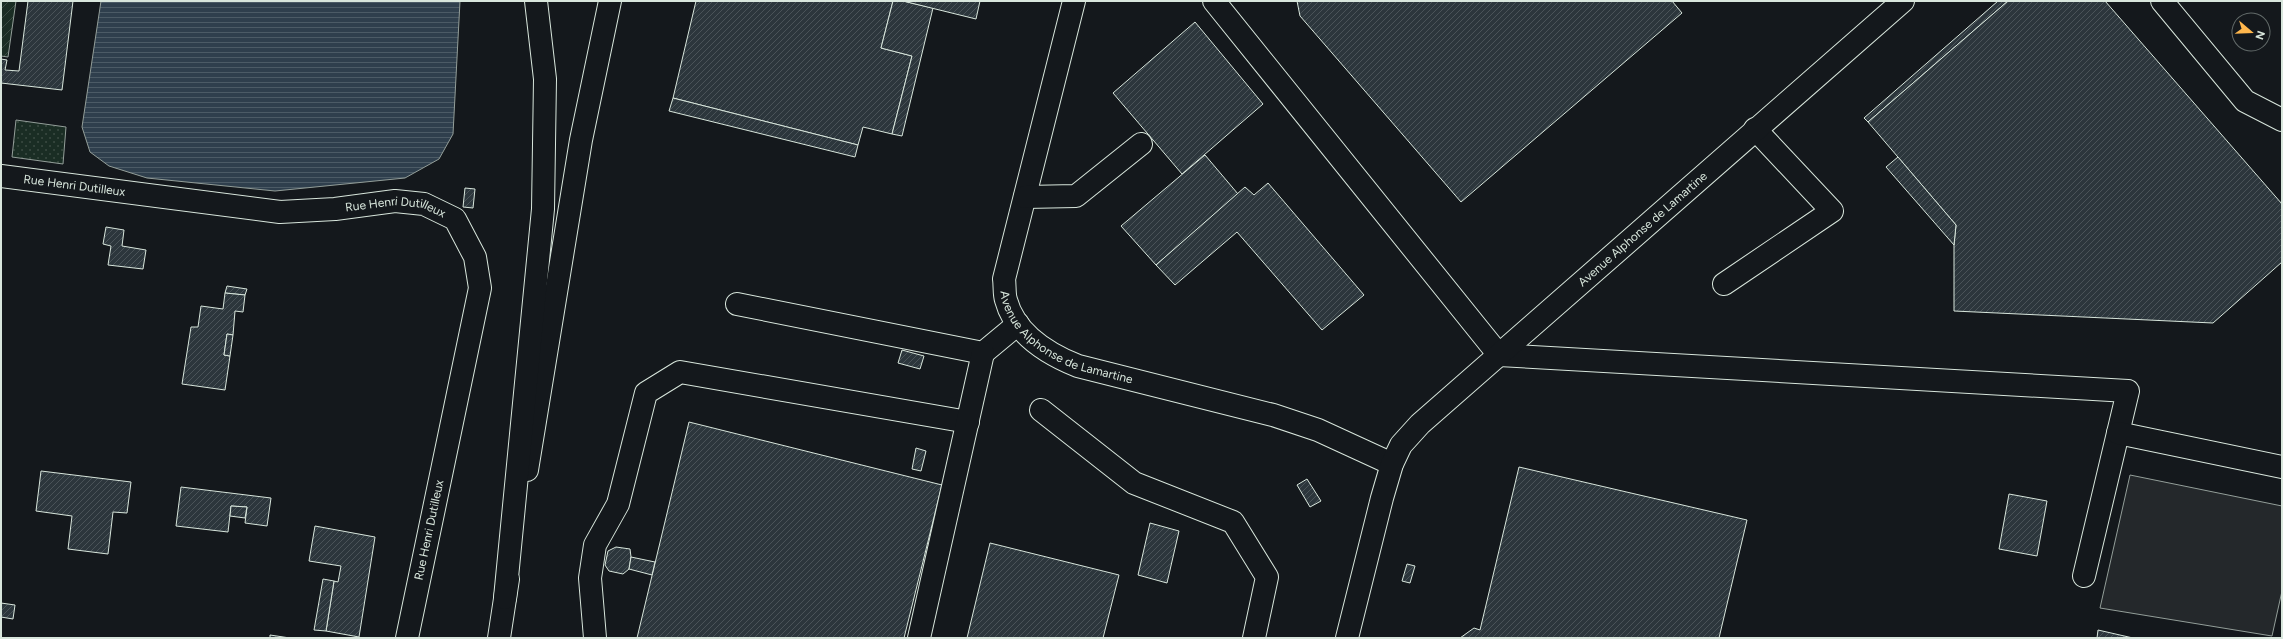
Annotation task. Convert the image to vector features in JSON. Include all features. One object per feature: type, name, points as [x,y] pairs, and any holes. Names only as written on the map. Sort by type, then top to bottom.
[{"type":"main road","points":[[505,598],[543,209],[545,79],[536,1]]},
{"type":"main road","points":[[581,140],[598,1]]},
{"type":"main road","points":[[499,638],[581,140],[610,1]]},
{"type":"main road","name":"Avenue Alphonse de Lamartine","points":[[1074,1],[1004,278],[1006,300],[1018,324],[1035,343],[1051,354],[1078,366],[1273,415],[1318,430],[1392,464]]},
{"type":"main road","points":[[1214,1],[1498,355],[2128,391],[2084,576]]},
{"type":"main road","name":"Avenue Alphonse de Lamartine","points":[[1347,638],[1382,498],[1392,464],[1401,445],[1420,424],[1498,355],[1903,1]]},
{"type":"main road","points":[[2162,1],[2245,101],[2282,120]]},
{"type":"main road","points":[[1724,284],[1832,211],[1755,130]]},
{"type":"main road","points":[[1025,197],[1076,196],[1141,144]]},
{"type":"main road","name":"Rue Henri Dutilleux","points":[[1,176],[280,212],[335,209],[395,201],[424,204],[455,219],[476,257],[480,288],[407,638]]},
{"type":"main road","points":[[737,304],[983,353]]},
{"type":"main road","points":[[919,638],[983,353],[1018,324]]},
{"type":"main road","points":[[595,638],[590,578],[595,545],[618,504],[646,392],[680,372],[968,422]]},
{"type":"main road","points":[[1041,410],[1134,483],[1233,522],[1267,577],[1254,638]]},
{"type":"main road","points":[[2118,433],[2282,467]]},
{"type":"green space","points":[[1,1],[16,1],[8,57],[1,56]]},
{"type":"green space","points":[[16,120],[66,127],[63,164],[12,157]]},
{"type":"shaded area","points":[[2130,475],[2282,506],[2282,591],[2272,636],[2100,608]]},
{"type":"water","points":[[101,1],[460,1],[453,134],[439,159],[405,178],[275,191],[147,178],[109,166],[90,152],[82,127]]},
{"type":"building","points":[[28,1],[73,1],[62,90],[1,83],[1,59],[7,60],[5,70],[19,71]]},
{"type":"building","points":[[696,1],[893,1],[881,48],[912,56],[892,134],[863,127],[858,145],[673,98]]},
{"type":"building","points":[[893,1],[903,1],[933,8],[902,136],[892,134],[912,56],[881,48]]},
{"type":"building","points":[[903,1],[980,1],[976,19]]},
{"type":"building","points":[[1297,1],[1672,1],[1682,13],[1461,202],[1300,16]]},
{"type":"building","points":[[1998,1],[2008,1],[1868,122],[1864,118]]},
{"type":"building","points":[[2008,1],[2105,1],[2282,204],[2282,262],[2213,323],[1954,311],[1954,245],[1956,225],[1868,122]]},
{"type":"building","points":[[1195,22],[1263,104],[1182,174],[1113,93]]},
{"type":"building","points":[[673,98],[858,145],[855,157],[669,111]]},
{"type":"building","points":[[1205,155],[1238,194],[1156,265],[1121,226]]},
{"type":"building","points":[[1898,157],[1956,225],[1954,245],[1886,167]]},
{"type":"building","points":[[1268,183],[1364,295],[1322,330],[1237,232],[1175,285],[1156,265],[1245,187],[1254,195]]},
{"type":"building","points":[[465,188],[475,189],[473,208],[463,207]]},
{"type":"building","points":[[106,227],[124,230],[122,246],[146,250],[143,269],[108,265],[111,246],[103,244]]},
{"type":"building","points":[[227,286],[247,289],[245,295],[225,293]]},
{"type":"building","points":[[225,293],[245,295],[243,312],[235,311],[233,335],[227,334],[224,355],[230,356],[225,390],[182,384],[191,327],[198,327],[201,306],[223,309]]},
{"type":"building","points":[[227,334],[233,335],[230,356],[224,355]]},
{"type":"building","points":[[902,350],[924,356],[920,369],[898,363]]},
{"type":"building","points":[[689,422],[942,485],[904,638],[637,638]]},
{"type":"building","points":[[916,448],[926,451],[921,471],[912,469]]},
{"type":"building","points":[[1519,467],[1747,520],[1719,638],[1460,638],[1474,628],[1480,630]]},
{"type":"building","points":[[41,471],[131,482],[127,513],[113,512],[108,554],[68,549],[72,516],[36,511]]},
{"type":"building","points":[[1307,479],[1321,501],[1310,507],[1297,485]]},
{"type":"building","points":[[181,487],[271,498],[267,526],[245,523],[247,507],[231,506],[228,532],[176,526]]},
{"type":"building","points":[[2009,494],[2047,501],[2037,556],[1999,549]]},
{"type":"building","points":[[231,506],[247,507],[245,518],[230,516]]},
{"type":"building","points":[[1150,523],[1179,531],[1167,583],[1138,575]]},
{"type":"building","points":[[315,526],[375,537],[359,637],[326,631],[334,581],[338,582],[341,566],[309,561]]},
{"type":"building","points":[[990,543],[1119,575],[1103,638],[967,638]]},
{"type":"building","points":[[616,547],[630,549],[631,557],[629,569],[623,574],[609,571],[605,565],[608,551]]},
{"type":"building","points":[[631,557],[655,562],[652,575],[629,569]]},
{"type":"building","points":[[1407,564],[1415,566],[1410,583],[1402,581]]},
{"type":"building","points":[[323,579],[334,581],[326,631],[314,630]]},
{"type":"building","points":[[1,603],[15,605],[13,619],[1,617]]},
{"type":"building","points":[[2098,630],[2133,638],[2097,638]]},
{"type":"building","points":[[270,635],[290,638],[270,638]]}]
